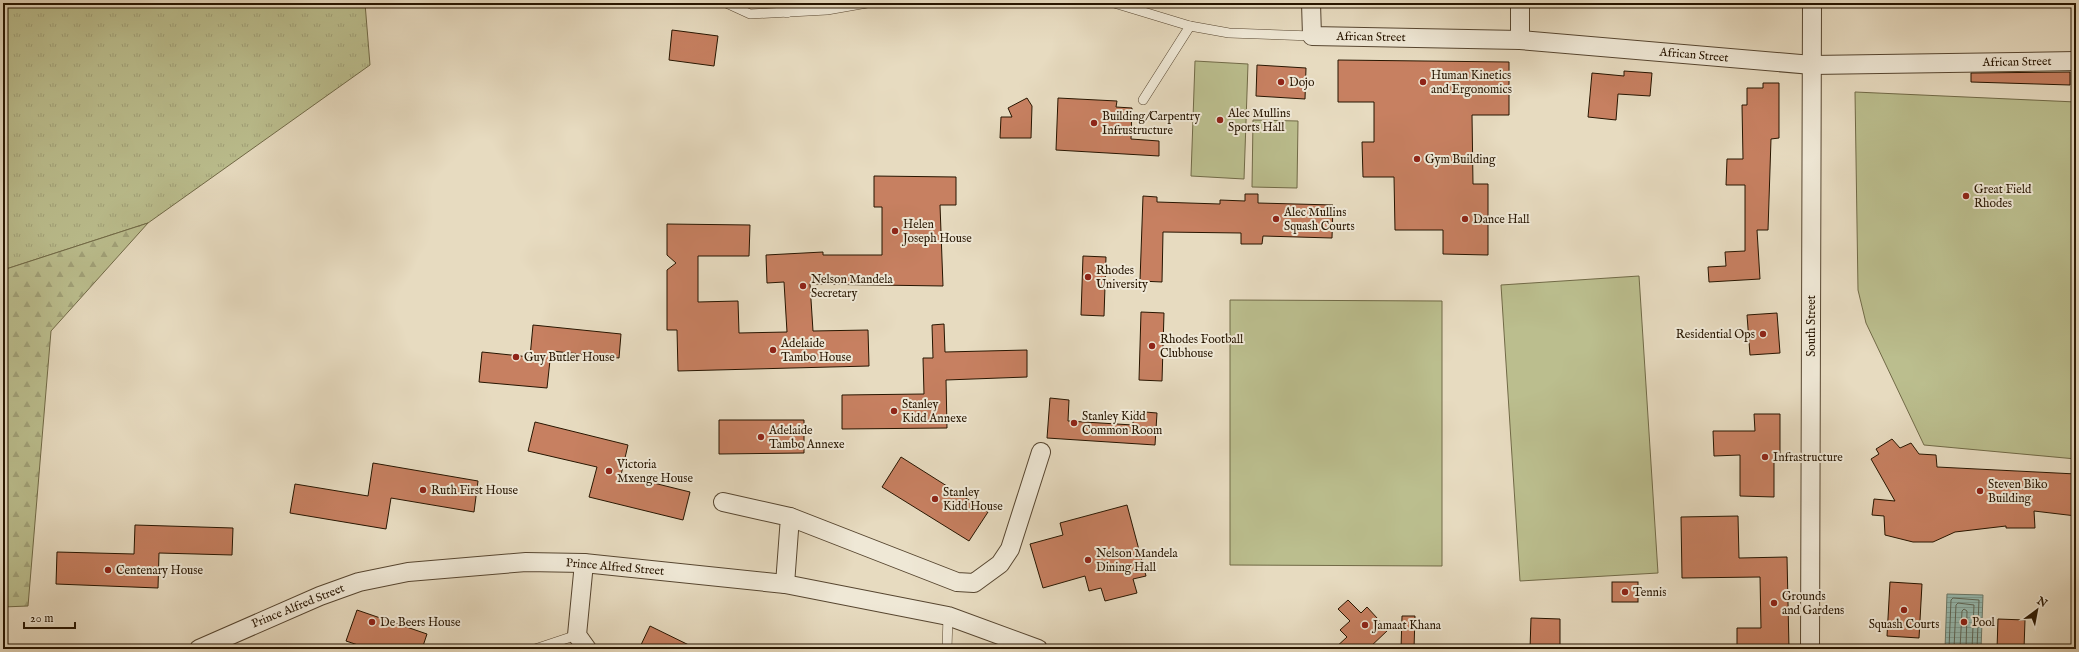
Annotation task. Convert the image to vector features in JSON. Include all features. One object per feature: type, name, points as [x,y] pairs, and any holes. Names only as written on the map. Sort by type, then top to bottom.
[{"type":"street","points":[[1311,3],[1312,36]]},
{"type":"street","points":[[1520,3],[1520,40]]},
{"type":"street","name":"South Street","points":[[1810,649],[1812,3]]},
{"type":"street","name":"African Street","points":[[1312,36],[1520,40],[1812,65],[2076,61]]},
{"type":"street","points":[[723,502],[790,517],[957,582],[974,583],[1000,564],[1010,549],[1041,452]]},
{"type":"street","points":[[785,584],[790,517]]},
{"type":"street","name":"Prince Alfred Street","points":[[198,649],[320,596],[360,582],[408,572],[526,562],[584,563],[785,584],[948,616],[1038,649]]},
{"type":"street","points":[[582,642],[584,563]]},
{"type":"lane","points":[[726,3],[750,14],[828,10],[867,3]]},
{"type":"lane","points":[[777,3],[787,13]]},
{"type":"lane","points":[[1114,3],[1190,26],[1229,33],[1312,36]]},
{"type":"lane","points":[[1143,100],[1190,26]]},
{"type":"lane","points":[[947,649],[948,616]]},
{"type":"lane","points":[[535,649],[582,642]]},
{"type":"green space","points":[[3,3],[365,3],[370,65],[148,223],[3,270]]},
{"type":"green space","name":"Alec Mullins Sports Hall","points":[[1195,61],[1248,64],[1244,179],[1191,176]]},
{"type":"green space","name":"Great Field Rhodes","points":[[1855,92],[2076,102],[2076,459],[1924,445],[1866,323],[1858,290]]},
{"type":"green space","points":[[1253,120],[1298,121],[1297,188],[1252,187]]},
{"type":"green space","points":[[148,223],[51,331],[28,606],[3,607],[3,270]]},
{"type":"green space","points":[[1639,276],[1658,573],[1520,581],[1501,285]]},
{"type":"green space","points":[[1230,300],[1442,301],[1442,566],[1230,565]]},
{"type":"water","name":"Pool","points":[[1947,594],[1983,595],[1981,649],[1945,649]]},
{"type":"building","points":[[672,30],[718,36],[714,66],[669,60]]},
{"type":"building","points":[[1338,60],[1509,62],[1509,115],[1472,115],[1473,184],[1488,184],[1488,255],[1443,254],[1443,230],[1395,230],[1394,177],[1363,177],[1362,142],[1374,142],[1374,102],[1338,102]]},
{"type":"building","name":"Dojo","points":[[1257,65],[1306,68],[1305,99],[1256,96]]},
{"type":"building","points":[[1624,71],[1652,73],[1650,96],[1618,94],[1616,120],[1588,117],[1592,73],[1624,76]]},
{"type":"building","points":[[2070,72],[2070,85],[1971,82],[1971,73]]},
{"type":"building","points":[[1763,83],[1779,83],[1779,138],[1771,139],[1768,230],[1757,230],[1760,279],[1709,282],[1708,267],[1726,266],[1725,252],[1745,251],[1745,185],[1726,185],[1727,159],[1743,159],[1742,105],[1747,105],[1747,88],[1763,88]]},
{"type":"building","points":[[1027,98],[1032,106],[1031,138],[1000,138],[1001,117],[1012,117],[1008,108]]},
{"type":"building","name":"Building/Carpentry Infrustructure","points":[[1058,98],[1117,101],[1116,107],[1132,108],[1131,139],[1159,141],[1159,156],[1056,150]]},
{"type":"building","points":[[874,176],[956,177],[956,205],[940,205],[943,286],[810,284],[813,331],[868,330],[869,366],[678,371],[677,330],[667,330],[667,270],[676,263],[667,255],[667,224],[750,225],[749,256],[698,256],[698,302],[738,301],[739,333],[787,332],[784,282],[767,283],[766,255],[823,252],[823,255],[882,255],[882,207],[874,207]]},
{"type":"building","points":[[1245,194],[1258,194],[1258,203],[1333,205],[1332,238],[1263,236],[1262,244],[1241,244],[1241,233],[1163,232],[1162,282],[1140,281],[1143,196],[1157,197],[1157,202],[1220,204],[1220,200],[1245,201]]},
{"type":"building","points":[[1083,256],[1106,257],[1104,316],[1081,315]]},
{"type":"building","name":"Rhodes Football Clubhouse","points":[[1141,312],[1164,313],[1162,381],[1139,380]]},
{"type":"building","name":"Residential Ops","points":[[1777,313],[1780,353],[1750,355],[1747,315]]},
{"type":"building","points":[[944,324],[945,352],[1027,350],[1027,377],[946,380],[947,428],[842,429],[842,395],[924,394],[923,358],[933,358],[932,325]]},
{"type":"building","name":"Guy Butler House","points":[[533,325],[621,334],[619,358],[551,351],[547,388],[479,382],[482,352],[530,357]]},
{"type":"building","name":"Stanley Kidd Common Room","points":[[1050,398],[1069,400],[1068,421],[1133,425],[1133,411],[1157,413],[1155,445],[1047,438]]},
{"type":"building","name":"Infrastructure","points":[[1754,414],[1780,414],[1780,462],[1774,461],[1774,497],[1740,496],[1740,455],[1714,456],[1713,431],[1755,431]]},
{"type":"building","name":"Adelaide Tambo Annexe","points":[[719,420],[804,420],[804,453],[719,454]]},
{"type":"building","name":"Victoria Mxenge House","points":[[535,422],[628,445],[621,475],[690,492],[683,520],[589,497],[597,467],[528,451]]},
{"type":"building","name":"Steven Biko Building","points":[[1892,439],[1900,448],[1911,443],[1919,454],[1936,455],[1937,467],[2076,474],[2076,516],[2034,511],[2035,528],[2006,528],[2006,526],[1955,532],[1933,542],[1913,542],[1885,535],[1884,516],[1872,515],[1874,499],[1895,501],[1871,459],[1879,454],[1876,449]]},
{"type":"building","name":"Stanley Kidd House","points":[[901,457],[988,512],[969,541],[882,487]]},
{"type":"building","name":"Ruth First House","points":[[373,463],[478,481],[474,512],[391,498],[386,529],[290,513],[295,484],[368,496]]},
{"type":"building","name":"Nelson Mandela Dining Hall","points":[[1127,505],[1146,576],[1133,579],[1137,593],[1105,601],[1101,588],[1089,591],[1085,576],[1043,588],[1030,544],[1063,535],[1060,523]]},
{"type":"building","name":"Grounds and Gardens","points":[[1738,516],[1739,558],[1787,557],[1789,649],[1737,649],[1737,628],[1761,628],[1760,577],[1682,578],[1681,517]]},
{"type":"building","name":"Centenary House","points":[[135,525],[233,528],[232,555],[159,553],[158,588],[56,584],[57,552],[134,554]]},
{"type":"building","name":"Tennis","points":[[1612,582],[1638,582],[1638,602],[1612,602]]},
{"type":"building","name":"Squash Courts","points":[[1890,582],[1922,584],[1919,638],[1887,636]]},
{"type":"building","name":"Jamaat Khana","points":[[1348,600],[1361,613],[1367,607],[1388,630],[1368,649],[1334,649],[1347,637],[1340,630],[1350,621],[1338,609]]},
{"type":"building","name":"De Beers House","points":[[357,610],[427,634],[422,649],[357,649],[358,645],[346,641]]},
{"type":"building","points":[[1402,616],[1415,616],[1414,649],[1401,649]]},
{"type":"building","points":[[1531,618],[1560,619],[1560,649],[1530,649]]},
{"type":"building","points":[[1998,619],[2025,620],[2024,649],[1997,649]]},
{"type":"building","points":[[650,626],[697,649],[639,649]]},
{"type":"place","name":"Dojo","points":[[1281,82]]},
{"type":"place","name":"Human Kinetics and Ergonomics","points":[[1423,82]]},
{"type":"place","name":"Alec Mullins Sports Hall","points":[[1220,120]]},
{"type":"place","name":"Building/Carpentry Infrustructure","points":[[1094,123]]},
{"type":"place","name":"Gym Building","points":[[1417,159]]},
{"type":"place","name":"Great Field Rhodes","points":[[1966,196]]},
{"type":"place","name":"Alec Mullins Squash Courts","points":[[1276,219]]},
{"type":"place","name":"Dance Hall","points":[[1465,219]]},
{"type":"place","name":"Helen Joseph House","points":[[895,231]]},
{"type":"place","name":"Rhodes University","points":[[1088,277]]},
{"type":"place","name":"Nelson Mandela Secretary","points":[[803,286]]},
{"type":"place","name":"Residential Ops","points":[[1763,334]]},
{"type":"place","name":"Rhodes Football Clubhouse","points":[[1152,346]]},
{"type":"place","name":"Adelaide Tambo House","points":[[773,350]]},
{"type":"place","name":"Guy Butler House","points":[[516,357]]},
{"type":"place","name":"Stanley Kidd Annexe","points":[[894,411]]},
{"type":"place","name":"Stanley Kidd Common Room","points":[[1074,423]]},
{"type":"place","name":"Adelaide Tambo Annexe","points":[[761,437]]},
{"type":"place","name":"Infrastructure","points":[[1765,457]]},
{"type":"place","name":"Victoria Mxenge House","points":[[609,471]]},
{"type":"place","name":"Ruth First House","points":[[423,490]]},
{"type":"place","name":"Steven Biko Building","points":[[1980,491]]},
{"type":"place","name":"Stanley Kidd House","points":[[935,499]]},
{"type":"place","name":"Nelson Mandela Dining Hall","points":[[1088,560]]},
{"type":"place","name":"Centenary House","points":[[108,570]]},
{"type":"place","name":"Tennis","points":[[1625,592]]},
{"type":"place","name":"Grounds and Gardens","points":[[1774,603]]},
{"type":"place","name":"Squash Courts","points":[[1904,610]]},
{"type":"place","name":"De Beers House","points":[[372,622]]},
{"type":"place","name":"Pool","points":[[1964,622]]},
{"type":"place","name":"Jamaat Khana","points":[[1365,625]]}]
